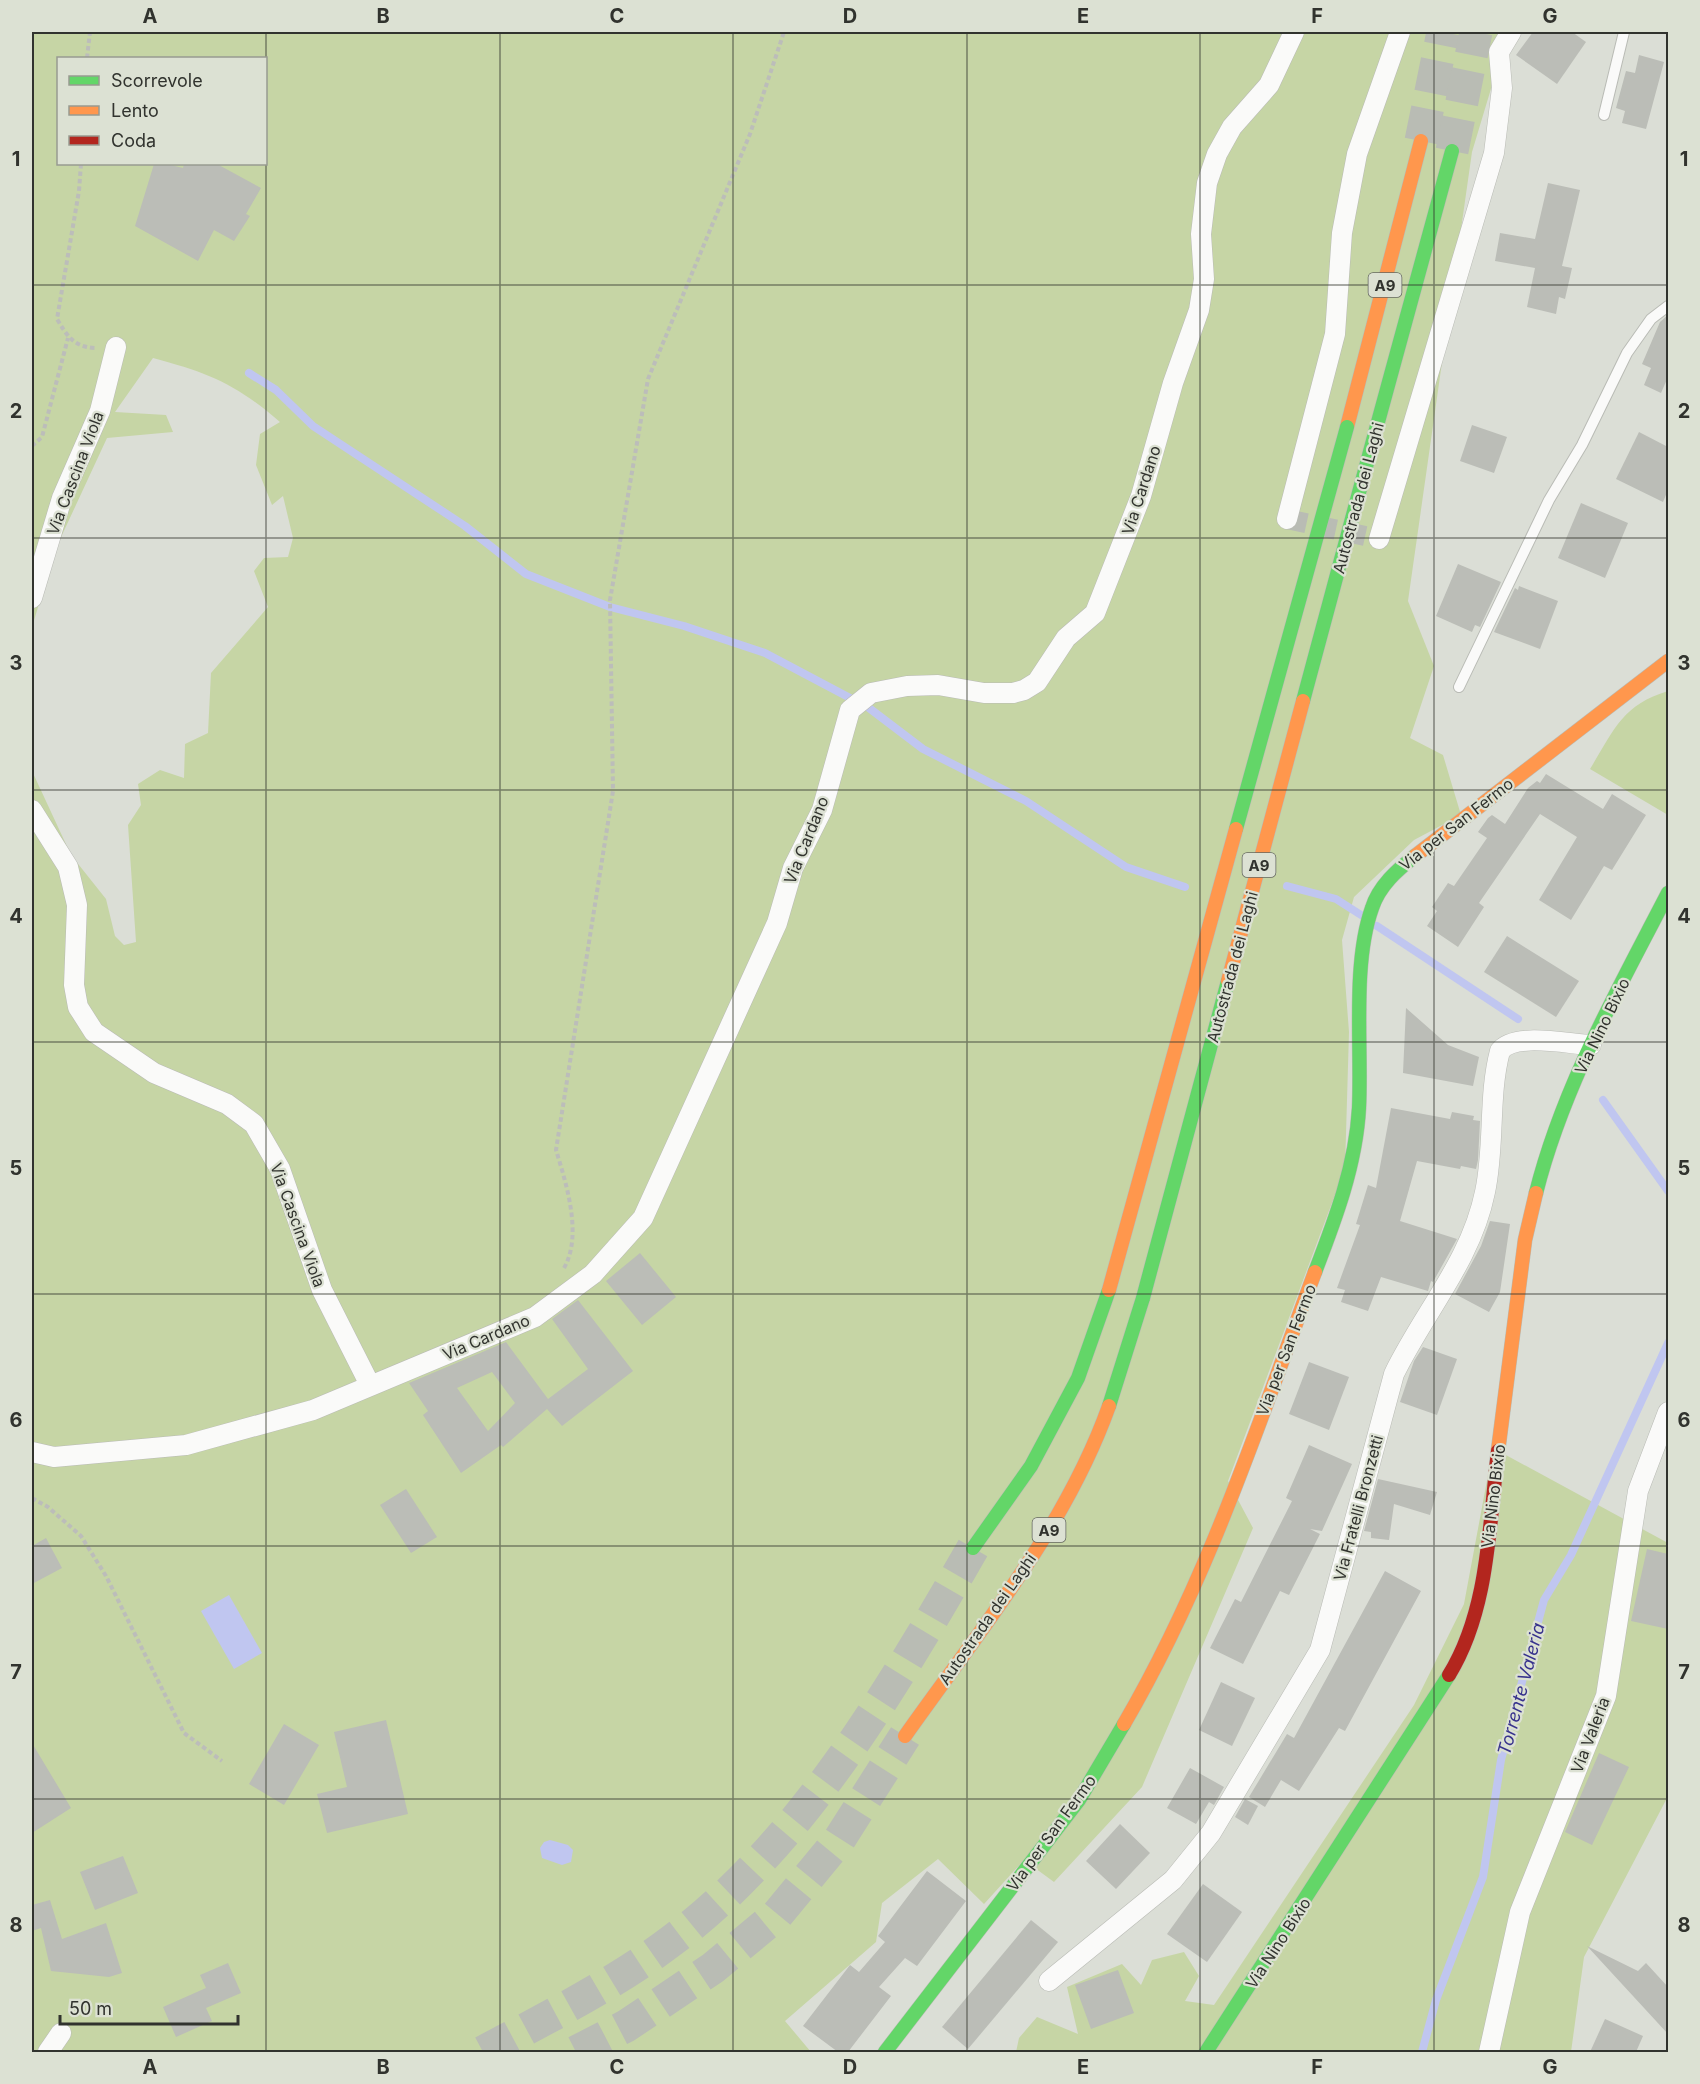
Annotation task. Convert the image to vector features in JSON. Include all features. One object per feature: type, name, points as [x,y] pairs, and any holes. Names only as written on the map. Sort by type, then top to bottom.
[{"type":"main road","name":"Autostrada dei Laghi","points":[[973,1548],[1030,1466],[1078,1378],[1109,1290],[1347,427],[1421,141]]},
{"type":"main road","name":"Autostrada dei Laghi","points":[[905,1736],[1015,1583],[1054,1522],[1094,1445],[1143,1298],[1452,151]]},
{"type":"main road","name":"Via per San Fermo","points":[[885,2052],[1079,1800],[1153,1674],[1211,1549],[1332,1228],[1353,1155],[1359,1108],[1363,942],[1372,906],[1392,874],[1472,810],[1647,680],[1668,661]]},
{"type":"main road","points":[[1647,680],[1668,681]]},
{"type":"main road","name":"Via Nino Bixio","points":[[1206,2052],[1428,1709],[1452,1670],[1474,1619],[1486,1554],[1525,1240],[1536,1190],[1562,1110],[1591,1045],[1668,893]]},
{"type":"street","name":"Via Cardano","points":[[32,1452],[54,1457],[186,1445],[313,1410],[535,1317],[593,1274],[643,1218],[777,923],[793,868],[822,810],[850,710],[871,693],[907,686],[938,685],[984,693],[1013,693],[1024,690],[1037,682],[1066,638],[1095,613],[1141,496],[1173,382],[1199,310],[1204,279],[1201,234],[1207,183],[1217,154],[1232,127],[1269,85],[1294,32]]},
{"type":"street","points":[[1287,519],[1335,334],[1342,233],[1357,154],[1400,32]]},
{"type":"street","points":[[1379,538],[1494,153],[1502,88],[1499,52],[1511,32]]},
{"type":"street","name":"Via Cascina Viola","points":[[32,598],[62,498],[100,411],[116,347]]},
{"type":"street","name":"Via Cascina Viola","points":[[32,810],[68,867],[77,905],[74,985],[78,1006],[94,1032],[154,1073],[227,1104],[254,1124],[280,1169],[322,1290],[370,1385]]},
{"type":"street","name":"Via Fratelli Bronzetti","points":[[1048,1981],[1173,1880],[1211,1833],[1320,1650],[1394,1374],[1408,1346],[1454,1275],[1471,1243],[1485,1191],[1500,1052],[1505,1045],[1521,1040],[1591,1045]]},
{"type":"street","name":"Via Valeria","points":[[1489,2052],[1520,1912],[1606,1696],[1638,1491],[1668,1412]]},
{"type":"street","points":[[48,2052],[61,2033]]},
{"type":"lane","points":[[1604,115],[1624,32]]},
{"type":"lane","points":[[1458,687],[1550,500],[1582,445],[1627,353],[1651,319],[1668,306]]},
{"type":"path","points":[[87,57],[90,32]]},
{"type":"path","points":[[558,1277],[570,1257],[571,1197],[556,1150],[613,791],[610,600],[648,379],[750,134],[784,32]]},
{"type":"path","points":[[81,165],[79,191],[57,319],[68,338],[82,347],[116,347]]},
{"type":"path","points":[[32,446],[42,437],[68,338]]},
{"type":"path","points":[[32,1498],[48,1507],[81,1536],[106,1576],[184,1733],[222,1761]]},
{"type":"green space","points":[[32,32],[1508,32],[1472,152],[1408,601],[1434,666],[1410,738],[1443,755],[1461,815],[1414,840],[1354,897],[1342,940],[1349,1032],[1345,1168],[1228,1481],[1253,1528],[1142,1787],[1054,1882],[1024,1860],[984,1904],[938,1859],[882,1903],[876,1942],[785,2021],[811,2052],[32,2052],[32,771],[71,855],[106,899],[115,936],[124,945],[136,942],[128,825],[141,805],[138,784],[160,770],[184,778],[185,744],[208,733],[211,673],[268,607],[254,571],[264,558],[288,557],[293,538],[283,496],[272,505],[256,465],[260,434],[280,422],[249,398],[221,381],[153,358],[115,412],[166,415],[173,432],[107,438],[56,548],[32,627]]},
{"type":"green space","points":[[1668,691],[1668,815],[1590,769],[1613,731],[1629,712],[1652,697]]},
{"type":"green space","points":[[1493,1448],[1668,1543],[1668,1801],[1666,1800],[1584,1957],[1571,2052],[1016,2052],[1019,2038],[1037,2017],[1078,2034],[1067,1987],[1122,1964],[1141,1985],[1152,1960],[1184,1952],[1199,1976],[1185,2001],[1214,2005],[1414,1705],[1464,1604]]},
{"type":"water","points":[[229,1595],[262,1653],[234,1669],[201,1611]]},
{"type":"water","points":[[550,1840],[568,1845],[573,1850],[571,1862],[562,1865],[542,1858],[540,1848],[544,1842]]},
{"type":"building","points":[[1533,32],[1572,32],[1586,42],[1557,84],[1516,55]]},
{"type":"building","points":[[1639,55],[1664,62],[1646,129],[1622,123],[1625,111],[1616,108],[1626,71],[1635,73]]},
{"type":"building","points":[[154,165],[183,168],[184,165],[219,165],[261,188],[246,214],[250,216],[234,241],[214,230],[198,261],[135,226]]},
{"type":"building","points":[[1548,183],[1580,190],[1562,266],[1572,268],[1565,299],[1559,297],[1556,314],[1527,307],[1535,268],[1495,261],[1500,233],[1535,239]]},
{"type":"building","points":[[1668,315],[1668,377],[1661,393],[1644,385],[1651,368],[1642,364],[1660,322]]},
{"type":"building","points":[[1472,425],[1507,437],[1494,473],[1460,461]]},
{"type":"building","points":[[1639,432],[1668,447],[1668,490],[1663,502],[1616,479]]},
{"type":"building","points":[[1581,503],[1628,523],[1605,578],[1558,558]]},
{"type":"building","points":[[1458,564],[1501,582],[1480,627],[1475,625],[1472,632],[1436,616]]},
{"type":"building","points":[[1519,586],[1558,601],[1540,649],[1494,632],[1515,588],[1518,590]]},
{"type":"building","points":[[1546,774],[1603,809],[1612,794],[1646,815],[1612,870],[1604,866],[1571,920],[1539,900],[1577,837],[1540,814],[1479,903],[1484,907],[1458,947],[1427,926],[1437,911],[1432,907],[1448,883],[1454,886],[1487,838],[1478,832],[1488,818],[1492,815],[1505,824],[1528,788],[1537,781],[1540,783]]},
{"type":"building","points":[[1507,936],[1579,981],[1556,1017],[1484,972]]},
{"type":"building","points":[[1406,1008],[1448,1045],[1479,1057],[1473,1086],[1403,1073]]},
{"type":"building","points":[[1391,1108],[1450,1119],[1452,1112],[1474,1116],[1473,1120],[1480,1121],[1478,1160],[1476,1169],[1461,1166],[1460,1169],[1417,1161],[1400,1221],[1457,1239],[1433,1282],[1431,1281],[1428,1291],[1381,1277],[1368,1311],[1341,1302],[1345,1290],[1337,1288],[1360,1225],[1356,1224],[1368,1185],[1376,1188]]},
{"type":"building","points":[[1490,1221],[1510,1224],[1500,1292],[1489,1312],[1455,1294],[1481,1246]]},
{"type":"building","points":[[640,1253],[676,1297],[642,1325],[606,1281]]},
{"type":"building","points":[[578,1300],[633,1371],[562,1426],[547,1409],[503,1447],[501,1445],[461,1473],[423,1415],[428,1411],[409,1383],[506,1342],[548,1399],[588,1369],[552,1319]],"holes":[[[492,1372],[515,1403],[488,1431],[457,1388]]]},
{"type":"building","points":[[1423,1347],[1457,1359],[1437,1415],[1400,1402],[1414,1361]]},
{"type":"building","points":[[1309,1362],[1349,1377],[1329,1430],[1289,1414]]},
{"type":"building","points":[[1309,1445],[1352,1464],[1322,1531],[1310,1529],[1320,1534],[1289,1595],[1280,1591],[1243,1664],[1210,1648],[1235,1599],[1241,1602],[1292,1501],[1286,1498]]},
{"type":"building","points":[[1378,1479],[1437,1492],[1430,1515],[1394,1504],[1389,1540],[1371,1538],[1371,1532],[1364,1531]]},
{"type":"building","points":[[406,1489],[437,1537],[411,1553],[380,1505]]},
{"type":"building","points":[[46,1538],[62,1568],[32,1584],[32,1546]]},
{"type":"building","points":[[1647,1549],[1668,1554],[1668,1629],[1631,1621]]},
{"type":"building","points":[[1385,1571],[1421,1591],[1345,1731],[1339,1728],[1299,1791],[1281,1780],[1265,1807],[1249,1797],[1287,1734],[1294,1738]]},
{"type":"building","points":[[1221,1682],[1255,1698],[1232,1746],[1199,1730]]},
{"type":"building","points":[[386,1720],[408,1814],[327,1833],[317,1794],[347,1787],[334,1732]]},
{"type":"building","points":[[284,1724],[319,1745],[284,1805],[249,1784]]},
{"type":"building","points":[[32,1743],[71,1808],[32,1833]]},
{"type":"building","points":[[1599,1753],[1629,1767],[1592,1845],[1565,1832]]},
{"type":"building","points":[[1190,1768],[1224,1787],[1214,1805],[1209,1802],[1196,1824],[1167,1808]]},
{"type":"building","points":[[1245,1799],[1258,1806],[1248,1825],[1235,1817]]},
{"type":"building","points":[[1120,1824],[1150,1853],[1116,1889],[1086,1861]]},
{"type":"building","points":[[123,1856],[138,1893],[95,1910],[80,1872]]},
{"type":"building","points":[[927,1871],[966,1901],[917,1966],[905,1958],[879,1987],[891,1996],[848,2052],[838,2052],[803,2026],[850,1965],[859,1972],[885,1942],[878,1936]]},
{"type":"building","points":[[1203,1884],[1242,1912],[1207,1962],[1167,1934]]},
{"type":"building","points":[[50,1900],[62,1939],[106,1923],[122,1973],[109,1977],[51,1971],[41,1928],[32,1931],[32,1905]]},
{"type":"building","points":[[1031,1920],[1058,1942],[968,2049],[942,2027]]},
{"type":"building","points":[[1587,1946],[1638,1971],[1646,1963],[1668,1987],[1668,2034]]},
{"type":"building","points":[[228,1963],[241,1993],[206,2008],[212,2021],[176,2037],[163,2007],[206,1988],[200,1975]]},
{"type":"building","points":[[1118,1970],[1134,2013],[1091,2029],[1075,1985]]},
{"type":"building","points":[[1605,2019],[1643,2036],[1636,2052],[1590,2052]]},
{"type":"waterway","points":[[249,373],[276,390],[313,426],[465,526],[526,574],[610,607],[684,626],[765,653],[869,708],[923,749],[1026,801],[1126,867],[1185,887]]},
{"type":"waterway","points":[[1287,886],[1336,899],[1361,915]]},
{"type":"waterway","points":[[1377,926],[1518,1019]]},
{"type":"waterway","name":"Torrente Valeria","points":[[1603,1100],[1668,1191]]},
{"type":"waterway","name":"Torrente Valeria","points":[[1422,2052],[1436,2000],[1483,1877],[1501,1760],[1544,1600],[1571,1555],[1668,1343]]},
{"type":"tunnel","points":[[1421,141],[1443,32]]},
{"type":"tunnel","points":[[1452,151],[1476,32]]},
{"type":"tunnel","points":[[1287,519],[1379,539]]},
{"type":"tunnel","points":[[483,2052],[581,1999],[652,1955],[720,1900],[764,1857],[842,1759],[878,1706],[973,1548]]},
{"type":"tunnel","points":[[576,2052],[626,2026],[713,1968],[777,1915],[839,1840],[905,1736]]},
{"type":"traffic: fast","points":[[1375,433],[1452,151]]},
{"type":"traffic: fast","points":[[1236,829],[1347,427]]},
{"type":"traffic: fast","points":[[1303,701],[1375,433]]},
{"type":"traffic: fast","points":[[1315,1272],[1343,1192],[1354,1150],[1360,1084],[1360,980],[1366,930],[1379,893],[1395,873],[1415,856]]},
{"type":"traffic: fast","points":[[1536,1193],[1547,1153],[1576,1077],[1611,1002],[1668,893]]},
{"type":"traffic: fast","points":[[1143,1298],[1228,981]]},
{"type":"traffic: fast","points":[[973,1548],[1031,1466],[1078,1378],[1109,1290]]},
{"type":"traffic: fast","points":[[1109,1406],[1143,1298]]},
{"type":"traffic: fast","points":[[1206,2052],[1449,1675]]},
{"type":"traffic: fast","points":[[885,2052],[1079,1800],[1124,1724]]},
{"type":"traffic: slow","points":[[1347,427],[1421,141]]},
{"type":"traffic: slow","points":[[1415,856],[1668,661]]},
{"type":"traffic: slow","points":[[1228,981],[1303,701]]},
{"type":"traffic: slow","points":[[1109,1290],[1236,829]]},
{"type":"traffic: slow","points":[[1498,1451],[1525,1240],[1536,1193]]},
{"type":"traffic: slow","points":[[1124,1724],[1154,1670],[1206,1559],[1315,1272]]},
{"type":"traffic: slow","points":[[905,1736],[1045,1537],[1091,1451],[1109,1406]]},
{"type":"traffic: jam","points":[[1449,1675],[1462,1650],[1480,1595],[1498,1451]]}]
